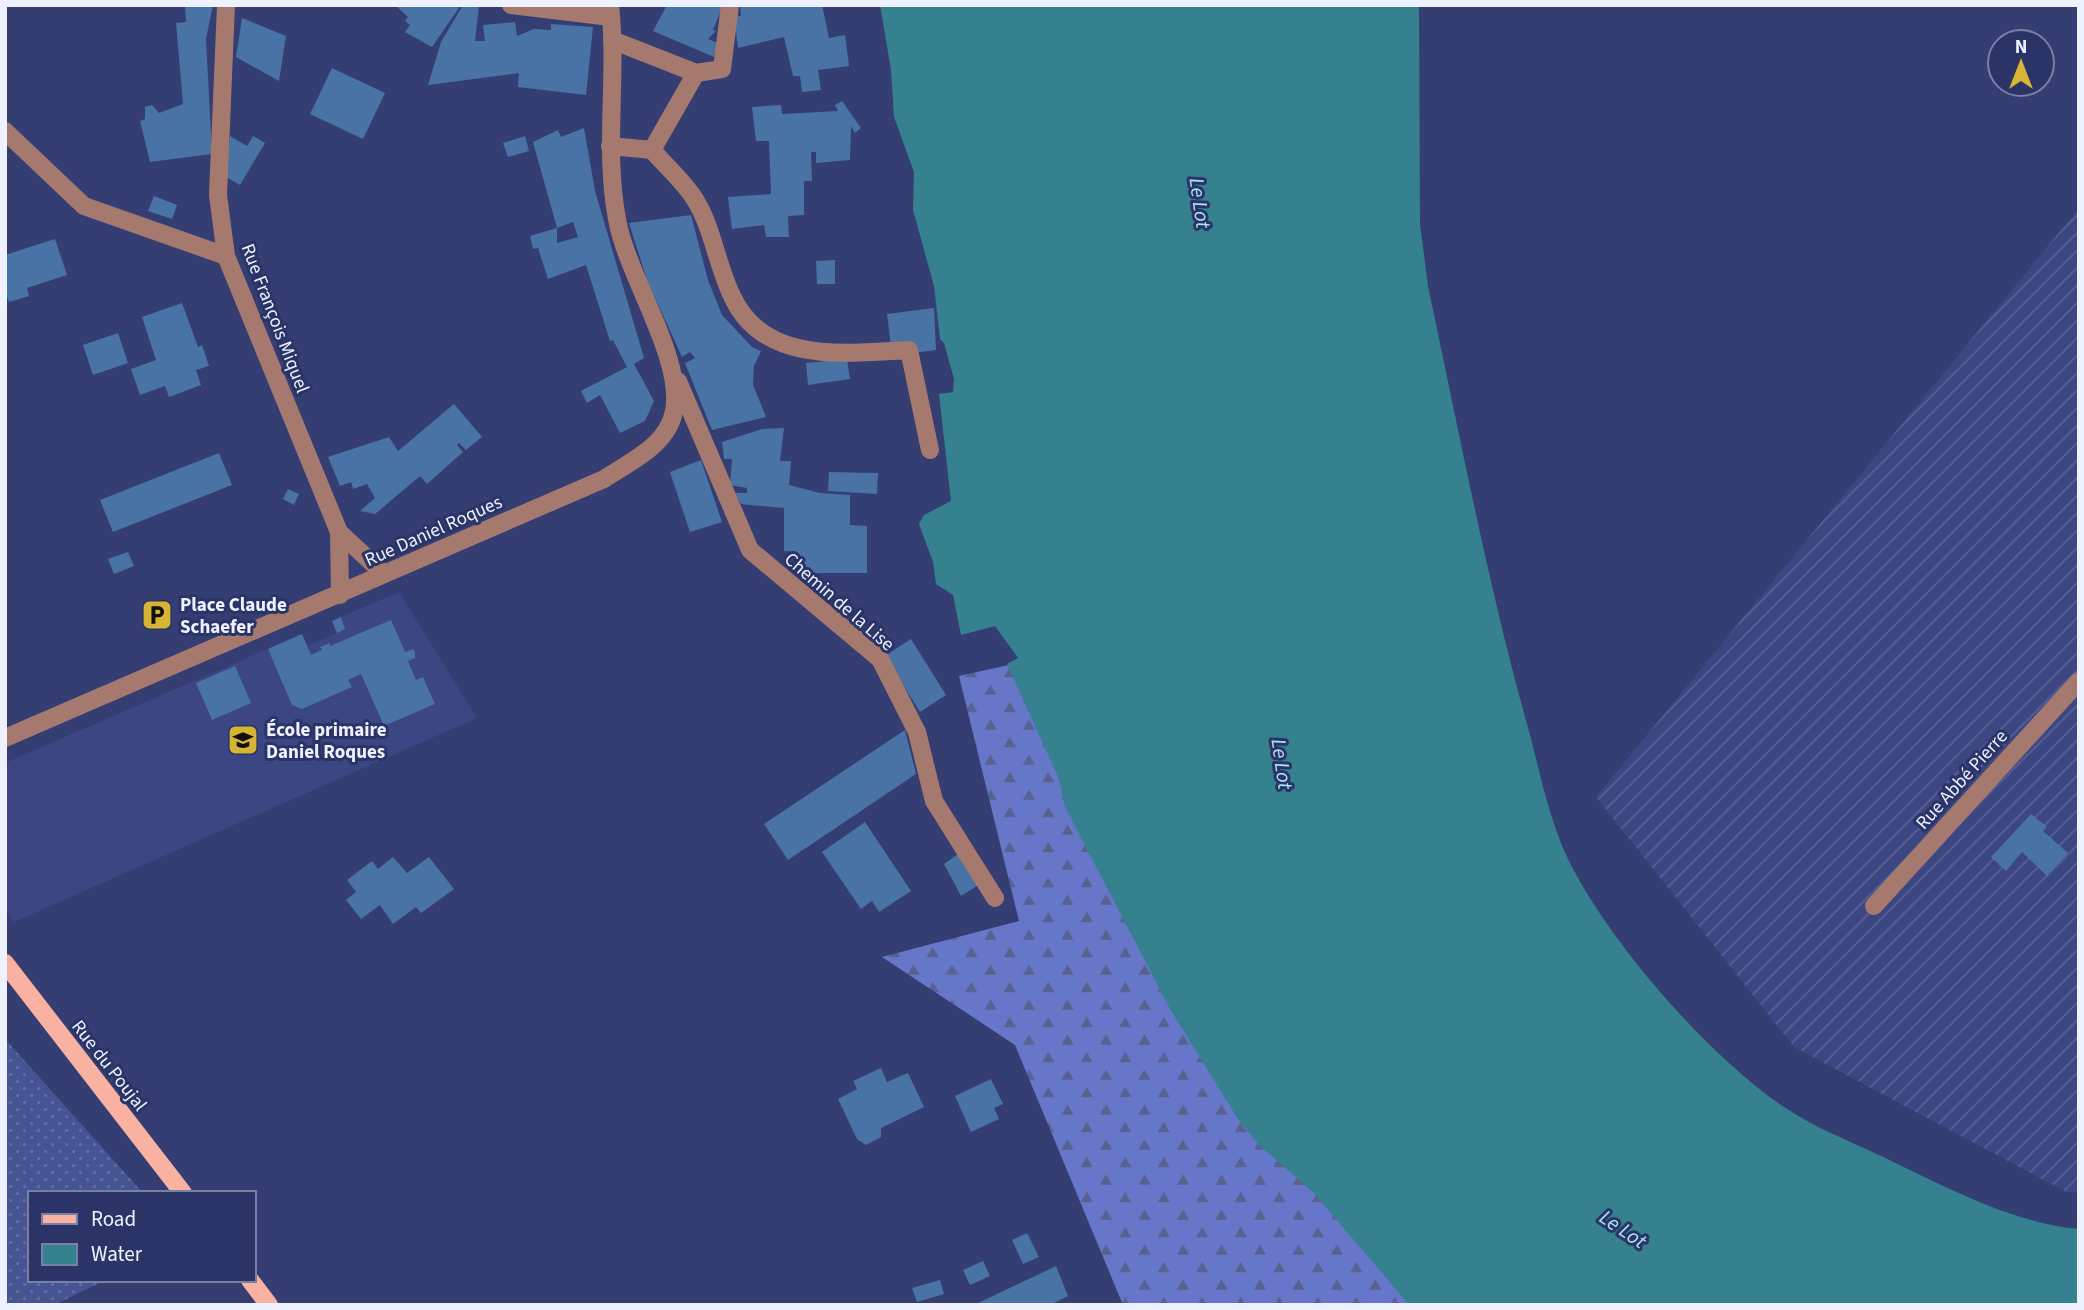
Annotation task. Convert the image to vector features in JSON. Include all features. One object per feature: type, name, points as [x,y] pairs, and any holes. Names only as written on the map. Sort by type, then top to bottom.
[{"type":"main road","name":"Rue du Poujal","points":[[5,963],[181,1191]]},
{"type":"main road","points":[[252,1282],[269,1305]]},
{"type":"street","name":"Rue François Miquel","points":[[226,5],[218,195],[226,256],[339,532],[340,595]]},
{"type":"street","points":[[511,5],[611,11]]},
{"type":"street","points":[[612,40],[696,73],[722,69],[730,5]]},
{"type":"street","name":"Rue Daniel Roques","points":[[5,738],[604,479],[654,446],[666,432],[674,414],[675,375],[618,225],[610,146],[611,11]]},
{"type":"street","points":[[652,150],[696,73]]},
{"type":"street","points":[[5,131],[84,206],[226,256]]},
{"type":"street","points":[[610,146],[652,150],[694,199],[733,299],[757,332],[802,350],[825,354],[909,350],[930,450]]},
{"type":"street","name":"Chemin de la Lise","points":[[675,375],[695,414],[750,550],[880,660],[917,732],[934,801],[995,898]]},
{"type":"street","points":[[339,532],[384,573]]},
{"type":"street","name":"Rue Abbé Pierre","points":[[1874,906],[2079,681]]},
{"type":"shaded area","points":[[2079,208],[2079,1192],[2066,1192],[1794,1047],[1596,797]]},
{"type":"shaded area","name":"École primaire Daniel Roques","points":[[399,592],[477,718],[14,922],[5,910],[5,763],[302,634],[308,646],[336,633],[332,621]]},
{"type":"shaded area","points":[[5,1039],[141,1191],[28,1191],[28,1282],[102,1282],[54,1305],[5,1305]]},
{"type":"green space","points":[[1055,655],[1447,1305],[1123,1305],[1015,1045],[882,957],[1019,921],[959,676]]},
{"type":"water","name":"Le Lot","points":[[880,5],[1419,5],[1420,224],[1428,286],[1499,615],[1546,797],[1557,833],[1572,867],[1612,931],[1664,996],[1723,1057],[1781,1105],[1804,1120],[1977,1201],[2027,1219],[2079,1229],[2079,1305],[1409,1305],[1314,1193],[1259,1145],[1238,1119],[1170,1009],[1065,807],[1059,779],[1007,664],[1018,658],[995,626],[961,635],[953,595],[936,584],[933,562],[919,524],[924,515],[951,501],[939,394],[953,392],[954,379],[944,343],[940,339],[934,286],[913,210],[914,172],[894,117],[891,70]]},
{"type":"building","points":[[185,5],[213,5],[206,39],[212,154],[150,162],[140,121],[145,119],[145,107],[152,105],[159,113],[183,104],[176,23],[186,22]]},
{"type":"building","points":[[395,5],[461,5],[432,47],[405,32],[410,25],[405,21],[408,17]]},
{"type":"building","points":[[463,5],[479,6],[475,41],[485,41],[483,25],[515,22],[517,36],[534,29],[551,30],[551,24],[593,27],[586,95],[518,87],[519,73],[428,85],[441,42]]},
{"type":"building","points":[[667,5],[719,5],[722,8],[713,30],[716,31],[708,39],[718,43],[714,57],[653,31]]},
{"type":"building","points":[[740,5],[822,5],[829,38],[845,35],[849,66],[818,70],[821,90],[802,92],[800,76],[793,76],[784,37],[738,48],[734,15],[741,16]]},
{"type":"building","points":[[242,18],[286,36],[279,81],[236,57]]},
{"type":"building","points":[[332,68],[385,93],[363,139],[310,114]]},
{"type":"building","points":[[842,101],[861,128],[855,133],[851,126],[850,160],[816,163],[816,152],[811,152],[812,181],[804,181],[804,215],[788,216],[789,237],[766,237],[764,225],[732,229],[728,197],[771,194],[769,141],[756,141],[752,107],[781,105],[782,114],[838,111],[835,105]]},
{"type":"building","points":[[584,128],[595,191],[644,358],[634,364],[654,401],[645,421],[620,433],[600,395],[587,403],[581,391],[627,367],[613,340],[610,341],[586,265],[548,279],[538,248],[533,249],[530,236],[557,228],[533,142],[558,130],[561,137]],"holes":[[[573,222],[578,237],[557,243],[557,228]]]},
{"type":"building","points":[[230,136],[247,146],[253,136],[265,143],[240,185],[226,177]]},
{"type":"building","points":[[525,136],[529,151],[508,157],[503,143]]},
{"type":"building","points":[[154,196],[177,205],[172,219],[148,211]]},
{"type":"building","points":[[691,215],[708,280],[722,315],[752,347],[761,351],[754,366],[753,385],[766,417],[712,430],[685,363],[695,358],[690,352],[682,357],[647,280],[629,223]]},
{"type":"building","points":[[55,239],[67,275],[27,288],[29,296],[9,302],[5,291],[5,255]]},
{"type":"building","points":[[835,260],[835,284],[817,284],[816,261]]},
{"type":"building","points":[[182,303],[198,347],[202,345],[209,366],[196,370],[201,385],[169,397],[165,386],[140,395],[131,369],[156,360],[142,317]]},
{"type":"building","points":[[934,308],[936,350],[913,353],[891,346],[887,314]]},
{"type":"building","points":[[118,333],[128,363],[93,375],[83,345]]},
{"type":"building","points":[[847,359],[850,379],[808,385],[806,363]]},
{"type":"building","points":[[454,404],[482,437],[466,450],[459,443],[457,445],[463,452],[427,484],[420,476],[375,514],[360,511],[375,498],[367,484],[353,489],[351,482],[340,486],[328,457],[389,437],[398,451]]},
{"type":"building","points":[[784,428],[780,461],[791,461],[789,485],[820,493],[850,495],[850,525],[867,526],[867,573],[800,573],[798,552],[784,551],[784,508],[741,504],[735,493],[747,493],[747,488],[730,485],[732,459],[724,459],[722,442],[762,429]]},
{"type":"building","points":[[219,453],[232,485],[113,532],[100,500]]},
{"type":"building","points":[[701,460],[722,522],[690,532],[670,472]]},
{"type":"building","points":[[829,472],[878,473],[877,494],[828,491]]},
{"type":"building","points":[[288,489],[299,494],[294,505],[283,499]]},
{"type":"building","points":[[128,552],[134,566],[114,574],[108,559]]},
{"type":"building","points":[[341,617],[345,629],[337,633],[332,621]]},
{"type":"building","points":[[391,620],[405,652],[413,649],[415,652],[415,658],[408,661],[416,680],[423,677],[435,704],[384,726],[361,674],[348,680],[352,687],[302,709],[292,705],[268,649],[302,634],[311,655],[322,650],[320,647],[330,643],[330,646]]},
{"type":"building","points":[[911,639],[946,695],[920,712],[885,656]]},
{"type":"building","points":[[235,666],[251,703],[212,720],[196,683]]},
{"type":"building","points":[[905,730],[916,774],[788,860],[764,824]]},
{"type":"building","points":[[2031,814],[2047,827],[2043,831],[2068,853],[2047,876],[2022,852],[2006,871],[1991,857]]},
{"type":"building","points":[[865,822],[911,891],[879,912],[872,901],[861,909],[822,852]]},
{"type":"building","points":[[958,854],[980,884],[961,896],[944,864]]},
{"type":"building","points":[[393,857],[407,873],[429,857],[454,889],[421,913],[416,907],[393,924],[380,905],[361,919],[346,900],[356,892],[347,880],[372,861],[378,869]]},
{"type":"building","points":[[881,1068],[887,1082],[908,1073],[924,1107],[881,1128],[881,1137],[866,1145],[857,1139],[838,1099],[857,1089],[853,1081]]},
{"type":"building","points":[[991,1079],[1003,1104],[994,1108],[999,1119],[971,1132],[955,1096]]},
{"type":"building","points":[[1027,1233],[1039,1257],[1023,1264],[1012,1240]]},
{"type":"building","points":[[983,1261],[990,1276],[970,1285],[963,1270]]},
{"type":"building","points":[[1056,1266],[1068,1296],[1050,1305],[974,1305]]},
{"type":"building","points":[[940,1280],[944,1294],[917,1302],[912,1288]]},
{"type":"place","name":"Place Claude Schaefer","points":[[157,615]]},
{"type":"place","name":"École primaire Daniel Roques","points":[[243,740]]}]
